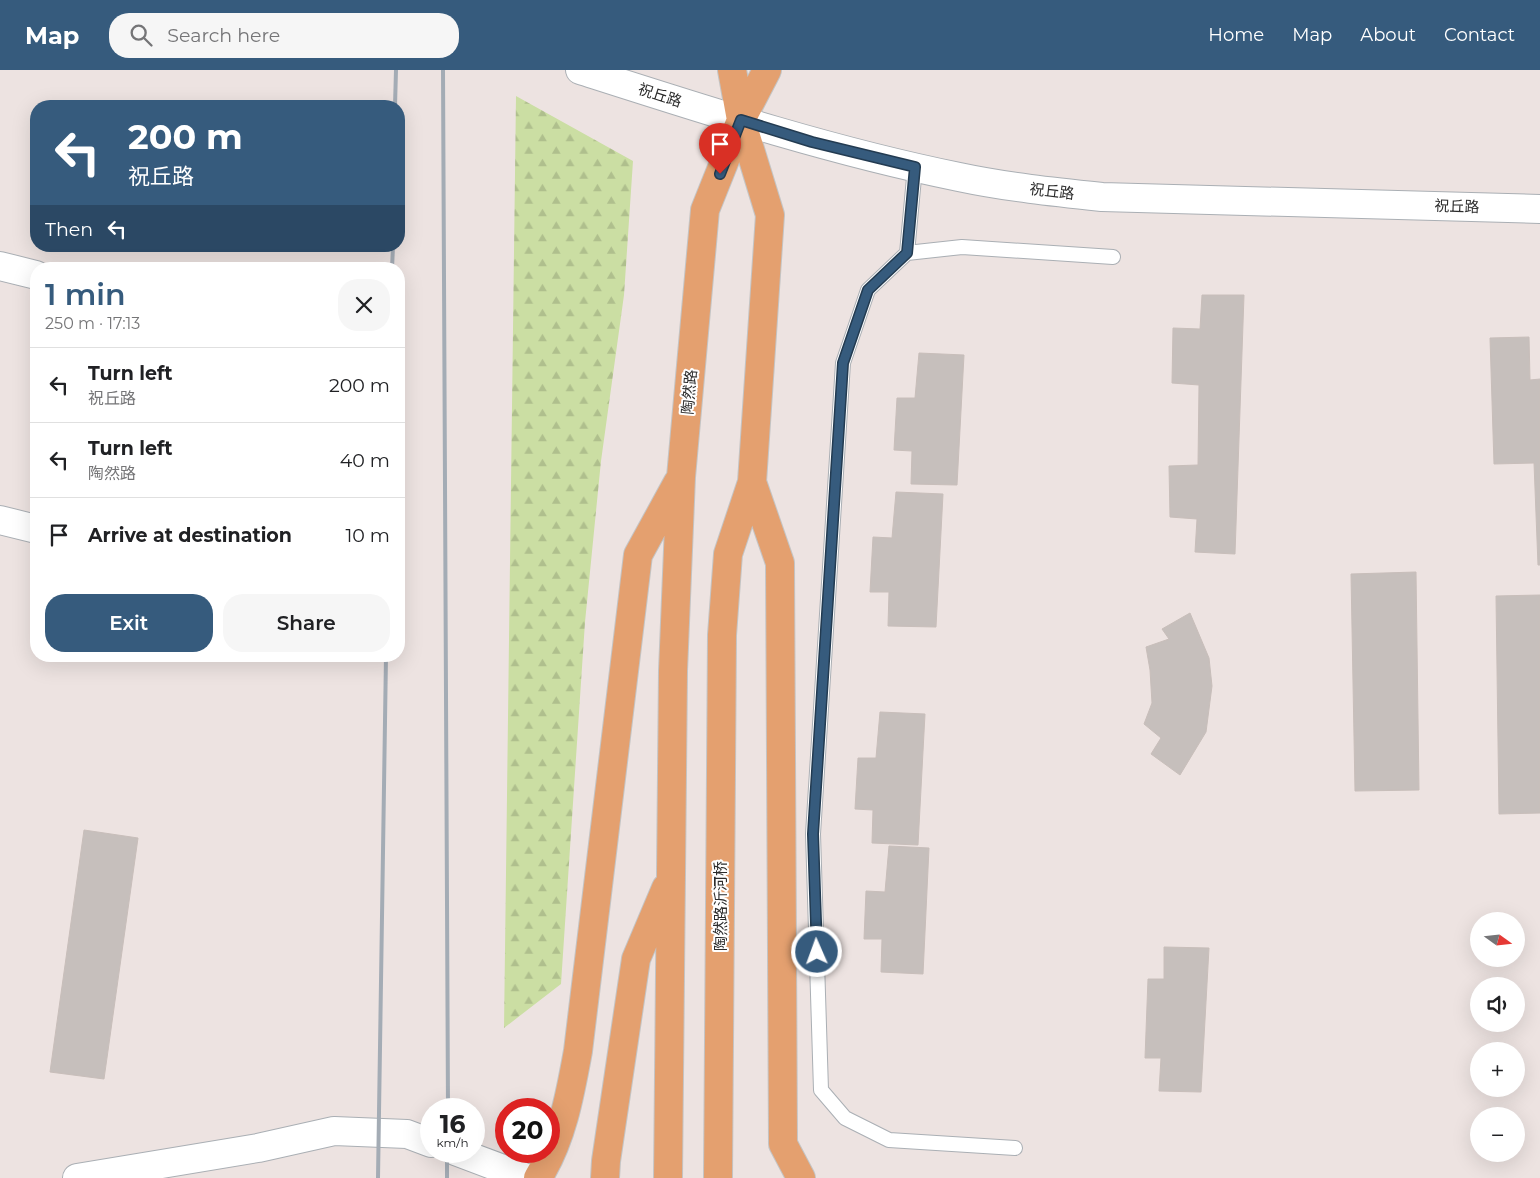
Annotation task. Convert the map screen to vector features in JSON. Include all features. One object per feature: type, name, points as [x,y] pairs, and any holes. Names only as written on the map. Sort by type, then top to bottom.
[{"type":"main road","points":[[732,70],[741,120],[770,215],[752,482],[780,562],[783,1144],[801,1178]]},
{"type":"main road","name":"陶然路","points":[[670,876],[673,671],[681,477],[705,210],[741,120],[767,70]]},
{"type":"main road","points":[[538,1178],[549,1161],[567,1109],[578,1051],[638,555],[681,477]]},
{"type":"main road","name":"陶然路沂河桥","points":[[718,1169],[722,635],[728,554],[752,482]]},
{"type":"main road","points":[[668,1169],[670,876]]},
{"type":"main road","points":[[605,1170],[636,960],[670,876]]},
{"type":"street","name":"祝丘路","points":[[580,70],[812,142],[960,177],[1032,189],[1102,197],[1540,209]]},
{"type":"street","points":[[0,266],[30,274]]},
{"type":"street","points":[[0,520],[30,528]]},
{"type":"street","points":[[77,1178],[258,1148],[334,1131],[407,1134],[420,1139]]},
{"type":"street","points":[[485,1162],[527,1178]]},
{"type":"lane","points":[[907,253],[915,167]]},
{"type":"lane","points":[[1015,1148],[889,1140],[845,1118],[821,1090],[813,834],[843,363],[868,290],[907,253],[962,247],[1113,257]]},
{"type":"green space","points":[[516,96],[633,161],[624,295],[601,461],[585,622],[561,984],[504,1028]]},
{"type":"building","points":[[1202,295],[1244,295],[1235,554],[1195,552],[1197,519],[1170,517],[1169,466],[1198,465],[1199,385],[1172,383],[1173,328],[1200,329]]},
{"type":"building","points":[[1529,337],[1530,380],[1540,379],[1540,565],[1538,565],[1534,463],[1494,464],[1490,338]]},
{"type":"building","points":[[919,353],[964,355],[957,485],[911,484],[912,451],[894,450],[897,398],[915,398]]},
{"type":"building","points":[[896,492],[943,494],[936,627],[888,626],[889,592],[870,592],[873,537],[892,538]]},
{"type":"building","points":[[1416,572],[1419,790],[1355,791],[1351,574]]},
{"type":"building","points":[[1540,595],[1540,813],[1499,814],[1496,596]]},
{"type":"building","points":[[1190,613],[1209,658],[1212,686],[1206,732],[1180,775],[1151,754],[1161,738],[1144,724],[1152,703],[1150,670],[1146,647],[1169,639],[1162,629]]},
{"type":"building","points":[[880,712],[925,714],[918,845],[872,843],[873,810],[855,809],[858,758],[876,758]]},
{"type":"building","points":[[84,830],[138,838],[104,1079],[50,1072]]},
{"type":"building","points":[[889,846],[929,848],[923,974],[881,972],[882,939],[864,939],[866,891],[885,892]]},
{"type":"building","points":[[1164,947],[1209,948],[1201,1092],[1159,1091],[1161,1058],[1145,1058],[1148,979],[1164,979]]},
{"type":"railway","points":[[395,100],[396,70]]},
{"type":"railway","points":[[443,70],[448,1098]]},
{"type":"railway","points":[[392,262],[393,252]]},
{"type":"railway","points":[[378,1178],[386,662]]},
{"type":"railway","points":[[447,1163],[447,1178]]},
{"type":"route","points":[[720,174],[741,120],[812,142],[915,167],[907,253],[868,290],[843,363],[813,834],[817,952]]}]
